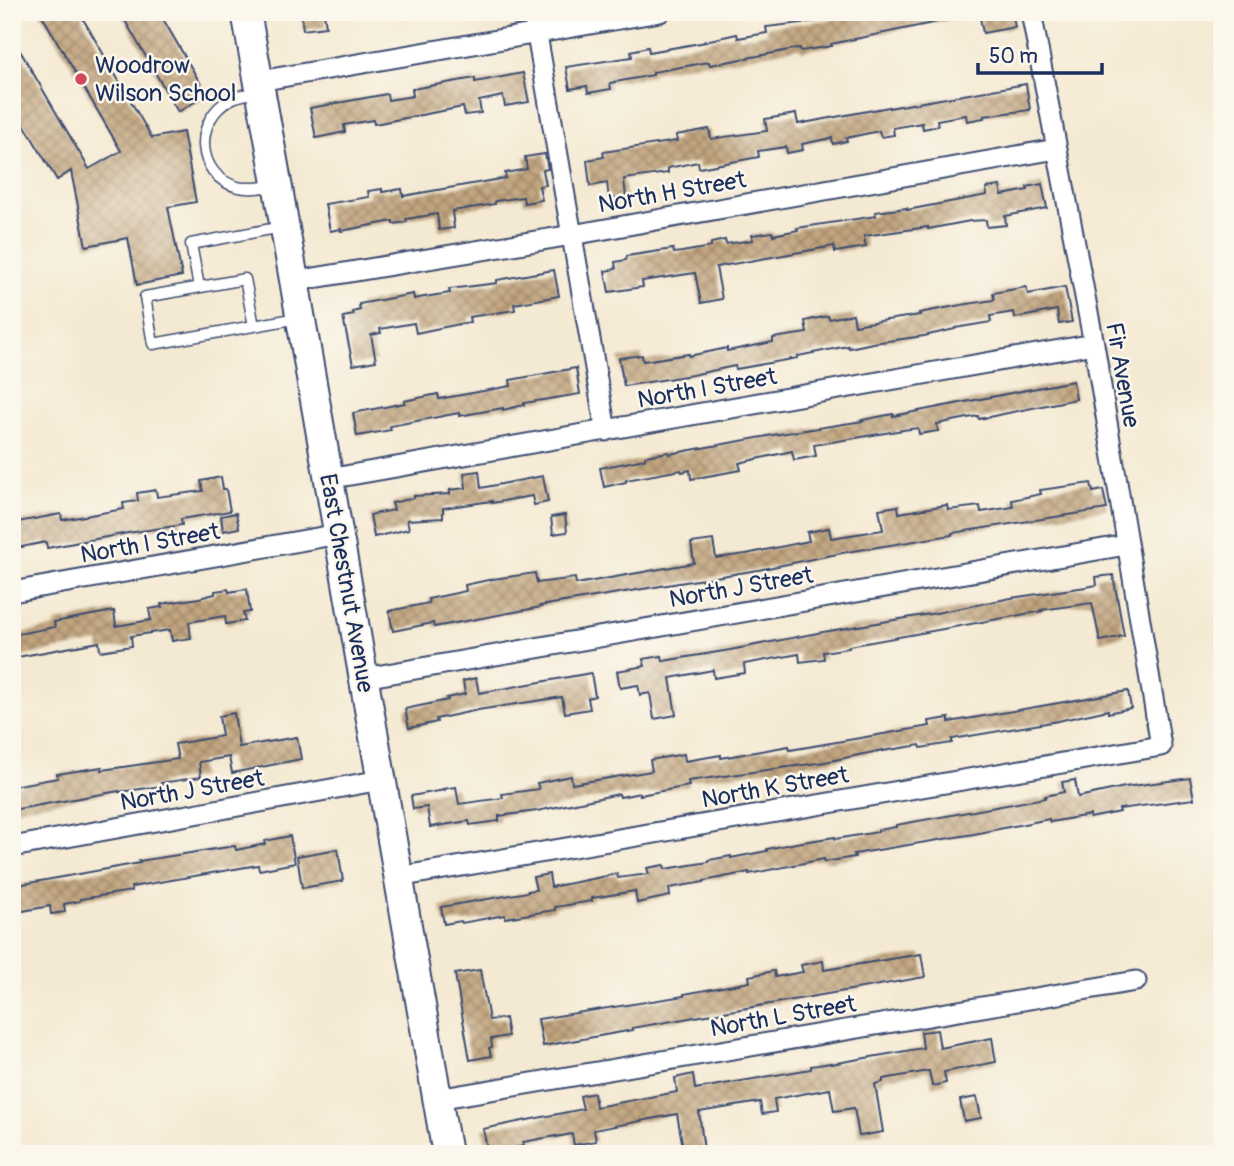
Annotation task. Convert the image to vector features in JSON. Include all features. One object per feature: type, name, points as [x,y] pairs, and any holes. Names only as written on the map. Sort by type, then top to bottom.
[{"type":"street","name":"East Chestnut Avenue","points":[[246,12],[296,281],[328,479],[447,1154]]},
{"type":"street","points":[[533,12],[606,431]]},
{"type":"street","points":[[260,86],[660,12]]},
{"type":"street","name":"Fir Avenue","points":[[1031,12],[1094,344],[1161,746]]},
{"type":"street","name":"North H Street","points":[[296,281],[1056,149]]},
{"type":"street","name":"North I Street","points":[[328,479],[1094,344]]},
{"type":"street","name":"North I Street","points":[[12,592],[339,534]]},
{"type":"street","name":"North J Street","points":[[364,678],[1126,545]]},
{"type":"street","name":"North K Street","points":[[398,877],[1161,746]]},
{"type":"street","name":"North J Street","points":[[12,847],[381,780]]},
{"type":"street","name":"North L Street","points":[[437,1099],[1136,981]]},
{"type":"lane","points":[[260,86],[232,98],[215,110],[208,120],[203,137],[204,150],[215,173],[226,182],[251,188],[278,184]]},
{"type":"lane","points":[[199,287],[191,244],[286,227]]},
{"type":"lane","points":[[254,326],[245,279],[145,297],[153,344],[254,326],[302,317]]},
{"type":"building","points":[[40,12],[79,12],[152,138],[183,132],[196,202],[168,207],[182,276],[137,285],[128,238],[86,246],[71,171],[57,180],[12,104],[12,37],[89,169],[121,151]]},
{"type":"building","points":[[120,12],[159,12],[207,95],[178,112]]},
{"type":"building","points":[[301,12],[324,12],[326,27],[303,30]]},
{"type":"building","points":[[853,12],[874,12],[875,15],[890,12],[957,12],[957,18],[831,44],[832,46],[801,51],[800,48],[710,65],[709,62],[653,72],[653,75],[610,83],[611,89],[588,93],[587,86],[570,89],[566,67],[632,57],[631,51],[648,47],[649,52],[737,34],[738,38],[767,33],[766,27],[827,20],[853,15]]},
{"type":"building","points":[[979,12],[1012,12],[1015,27],[983,33]]},
{"type":"building","points":[[523,73],[529,102],[505,106],[503,96],[479,101],[481,113],[465,115],[463,107],[374,124],[373,120],[344,125],[345,132],[316,138],[310,108],[387,94],[388,100],[413,96],[412,89]]},
{"type":"building","points":[[1026,84],[1030,110],[967,121],[966,115],[937,120],[938,126],[923,129],[922,123],[893,128],[894,135],[881,137],[879,131],[846,138],[847,141],[833,144],[832,138],[802,144],[803,150],[787,153],[786,147],[758,151],[759,157],[699,168],[698,162],[668,168],[668,173],[624,179],[626,197],[609,199],[607,183],[590,186],[587,160],[604,157],[603,152],[677,141],[676,135],[709,129],[711,139],[767,131],[765,119],[796,114],[798,124]]},
{"type":"building","points":[[545,154],[548,169],[543,170],[546,185],[539,186],[542,200],[524,203],[523,197],[452,211],[454,228],[439,230],[437,214],[406,219],[407,222],[393,224],[393,221],[330,231],[325,204],[369,197],[368,191],[402,189],[403,196],[506,178],[505,173],[527,169],[525,157]]},
{"type":"building","points":[[1042,184],[1047,208],[1005,216],[1006,225],[987,227],[986,220],[970,221],[864,236],[866,247],[835,252],[834,246],[716,267],[722,299],[701,303],[695,273],[642,281],[643,287],[609,292],[605,271],[616,269],[615,262],[626,260],[627,256],[673,249],[674,253],[682,252],[711,247],[711,243],[725,240],[726,244],[753,240],[752,235],[772,232],[773,235],[798,230],[797,228],[876,216],[875,212],[907,210],[987,195],[986,188],[1000,186],[1002,195]]},
{"type":"building","points":[[554,270],[559,296],[514,304],[515,310],[469,317],[470,322],[416,333],[414,323],[380,329],[381,333],[371,335],[376,361],[353,365],[343,317],[354,315],[353,312],[360,310],[359,304],[413,294],[414,299],[450,293],[449,289],[497,283],[497,280]]},
{"type":"building","points":[[1026,287],[1028,294],[1065,287],[1072,322],[1059,324],[1057,310],[1015,318],[1014,312],[990,316],[991,322],[924,336],[849,348],[848,346],[798,358],[736,369],[735,366],[624,386],[619,358],[642,355],[643,361],[727,348],[727,351],[773,342],[773,338],[807,333],[805,321],[828,316],[829,319],[853,314],[855,325],[994,300],[993,293]]},
{"type":"building","points":[[576,368],[580,394],[524,403],[503,410],[459,416],[459,413],[390,426],[391,430],[357,436],[353,413],[438,394],[439,399],[511,386],[510,380]]},
{"type":"building","points":[[1073,381],[1076,399],[979,419],[978,416],[937,424],[938,431],[919,434],[918,428],[814,445],[816,456],[794,460],[792,451],[739,463],[741,470],[691,479],[690,470],[681,470],[604,487],[600,468],[645,459],[645,456],[893,416]]},
{"type":"building","points":[[479,471],[481,488],[543,476],[548,502],[534,505],[532,496],[443,508],[443,518],[407,520],[409,529],[374,537],[370,515],[394,510],[392,503],[414,496],[450,494],[450,490],[466,488],[464,473]]},
{"type":"building","points":[[221,477],[230,511],[181,519],[182,525],[47,548],[46,542],[12,549],[12,523],[61,514],[62,520],[124,509],[123,503],[138,501],[137,493],[156,490],[157,497],[203,491],[201,481]]},
{"type":"building","points":[[1091,483],[1093,492],[1103,490],[1107,509],[952,533],[434,627],[433,623],[393,631],[389,611],[429,603],[428,599],[466,591],[465,585],[493,579],[535,573],[537,583],[575,578],[576,584],[694,563],[691,543],[713,540],[716,558],[746,554],[809,541],[807,532],[829,528],[831,538],[883,530],[879,509],[898,506],[899,513],[947,505],[948,510],[980,506],[981,512],[1013,507],[1012,500],[1041,494],[1040,490]]},
{"type":"building","points":[[236,513],[239,528],[223,531],[221,516]]},
{"type":"building","points":[[565,515],[567,532],[553,534],[551,517]]},
{"type":"building","points":[[1113,575],[1124,636],[1100,641],[1092,603],[849,646],[823,652],[824,659],[800,662],[799,654],[744,664],[745,673],[714,678],[713,670],[670,678],[676,715],[654,719],[650,693],[640,695],[638,685],[620,688],[617,671],[645,666],[643,659],[662,656],[663,661],[1086,587],[1097,585],[1096,577]]},
{"type":"building","points":[[228,589],[229,592],[247,589],[250,612],[243,613],[245,621],[226,624],[225,616],[189,622],[191,638],[172,641],[170,630],[131,636],[132,646],[100,651],[99,642],[12,658],[12,635],[55,627],[54,622],[114,611],[116,626],[151,620],[149,609],[162,607],[161,604],[199,598]]},
{"type":"building","points":[[591,673],[595,696],[588,698],[590,709],[565,713],[562,697],[478,710],[409,728],[405,709],[465,694],[463,681],[476,678],[479,693]]},
{"type":"building","points":[[1128,691],[1131,708],[1108,713],[1108,710],[952,739],[952,743],[883,750],[825,762],[688,781],[689,786],[640,795],[620,797],[619,794],[499,816],[499,821],[470,825],[469,821],[430,827],[427,807],[413,809],[411,796],[443,789],[456,787],[459,804],[503,798],[502,794],[539,789],[537,783],[571,776],[572,784],[652,771],[650,760],[684,754],[685,761],[721,755],[721,758],[789,746],[790,750],[930,726],[929,721],[949,718],[949,722]]},
{"type":"building","points":[[234,713],[239,747],[297,737],[301,759],[232,773],[229,757],[199,762],[201,777],[161,783],[162,786],[12,810],[12,786],[58,778],[57,774],[178,759],[175,744],[222,736],[219,716]]},
{"type":"building","points":[[1190,778],[1194,799],[1119,809],[1120,812],[1090,818],[1090,815],[1050,822],[1049,819],[854,854],[855,857],[824,862],[824,859],[749,872],[669,888],[670,896],[637,903],[635,891],[592,898],[592,901],[555,907],[555,910],[444,924],[441,907],[536,890],[533,877],[549,874],[551,887],[617,874],[618,878],[649,874],[647,868],[664,865],[665,869],[709,862],[796,843],[878,832],[896,825],[1045,798],[1064,792],[1062,782],[1075,780],[1078,797]]},
{"type":"building","points":[[290,836],[295,863],[259,870],[258,865],[131,887],[132,891],[64,904],[65,912],[51,914],[50,906],[12,913],[12,886],[140,863],[139,861],[235,846],[236,850]]},
{"type":"building","points":[[338,849],[343,881],[302,888],[297,856]]},
{"type":"building","points":[[921,954],[925,977],[543,1046],[538,1019],[684,996],[750,982],[749,976],[774,971],[775,977],[803,972],[801,965],[823,961],[824,970]]},
{"type":"building","points":[[480,970],[489,1020],[505,1018],[508,1036],[491,1039],[491,1056],[470,1060],[455,974]]},
{"type":"building","points":[[937,1030],[940,1048],[992,1038],[996,1062],[944,1072],[946,1083],[932,1086],[929,1071],[883,1079],[883,1082],[875,1084],[883,1132],[859,1136],[854,1108],[834,1111],[830,1089],[774,1099],[776,1112],[762,1114],[760,1102],[699,1112],[704,1150],[684,1153],[677,1114],[594,1130],[596,1141],[574,1145],[572,1134],[523,1142],[524,1146],[488,1153],[483,1129],[583,1109],[580,1096],[594,1093],[596,1107],[677,1092],[675,1078],[693,1074],[695,1089],[811,1069],[811,1066],[923,1048],[921,1032]]},
{"type":"building","points":[[977,1097],[981,1118],[964,1121],[960,1100]]},
{"type":"place","name":"Woodrow Wilson School","points":[[81,79]]}]
